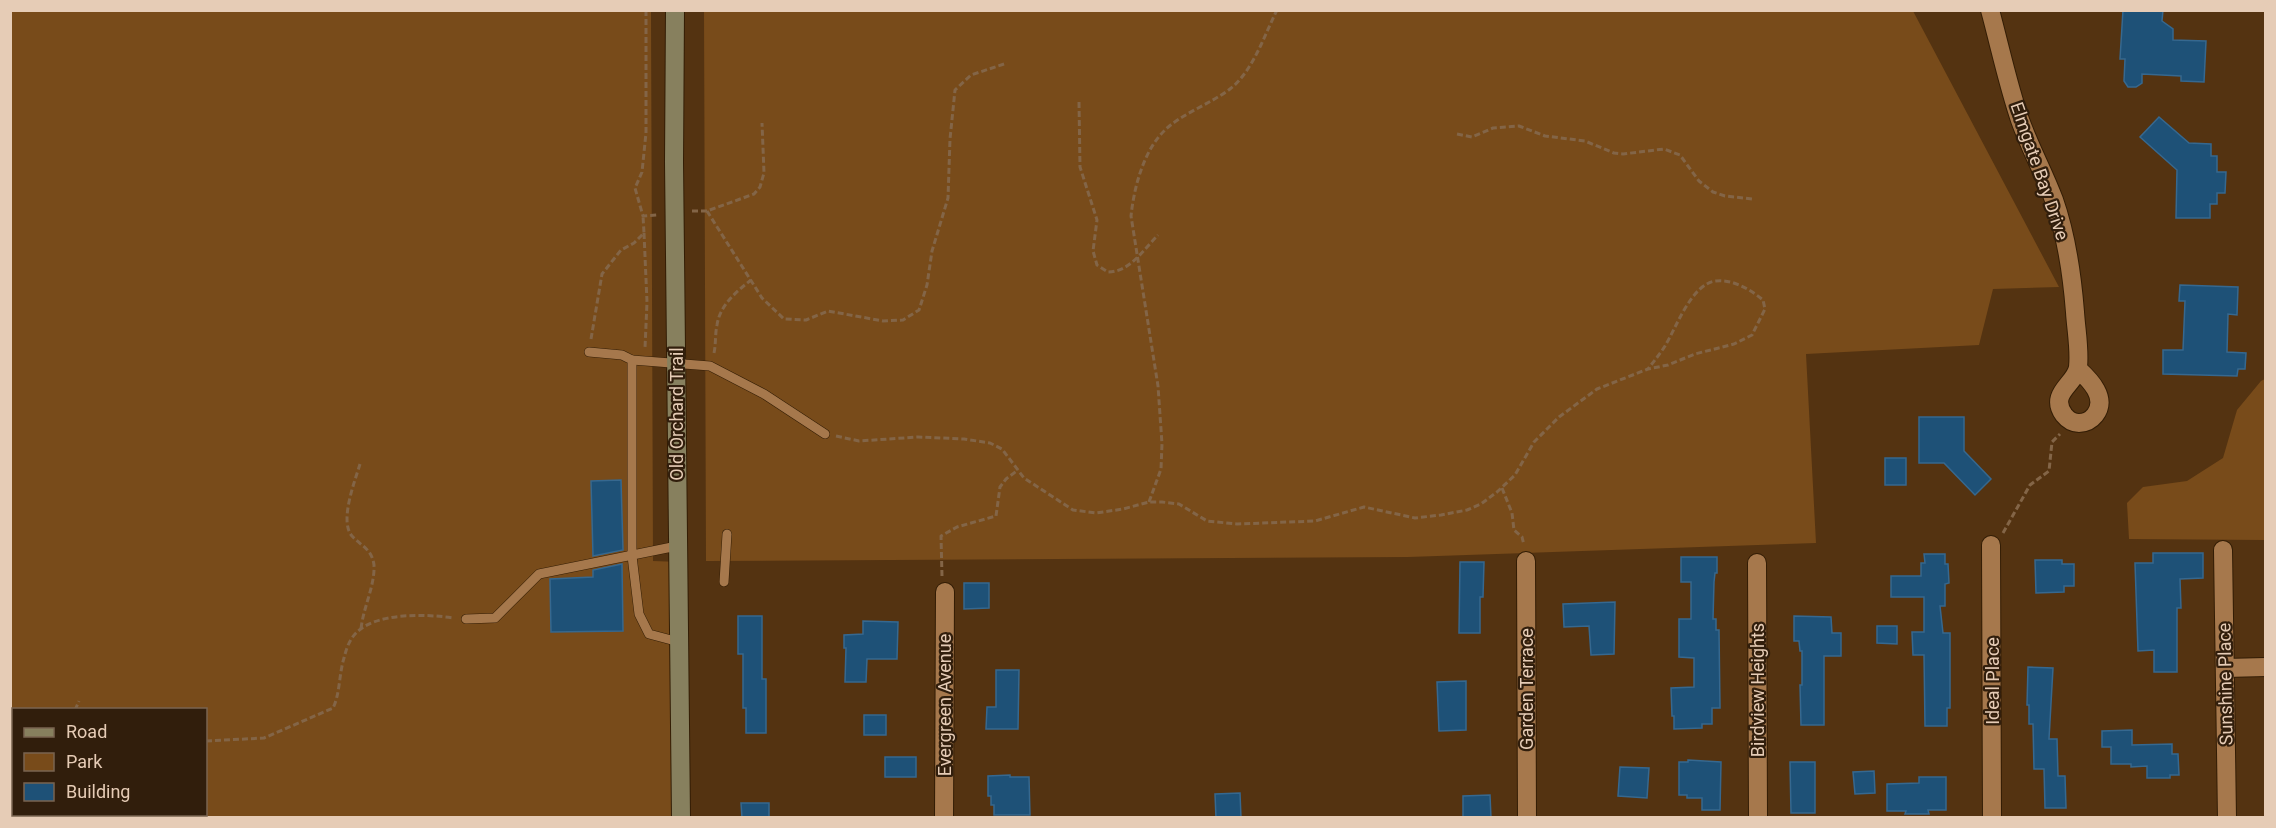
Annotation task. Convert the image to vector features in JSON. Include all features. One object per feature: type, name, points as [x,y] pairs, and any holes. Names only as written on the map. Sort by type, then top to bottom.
[{"type":"street","name":"Old Orchard Trail","points":[[675,10],[677,546],[681,818]]},
{"type":"street","name":"Elmgate Bay Drive","points":[[1990,10],[2020,120],[2054,199],[2064,234],[2071,268],[2078,369]]},
{"type":"street","points":[[2078,369],[2091,381],[2097,392],[2099,409],[2091,419],[2083,423],[2072,422],[2061,410],[2059,400],[2062,391],[2078,369]]},
{"type":"street","name":"Ideal Place","points":[[1991,545],[1992,818]]},
{"type":"street","name":"Sunshine Place","points":[[2223,550],[2227,818]]},
{"type":"street","name":"Garden Terrace","points":[[1526,561],[1527,818]]},
{"type":"street","name":"Birdview Heights","points":[[1757,563],[1758,818]]},
{"type":"street","name":"Evergreen Avenue","points":[[944,818],[945,592]]},
{"type":"street","points":[[2225,668],[2265,667]]},
{"type":"lane","points":[[589,352],[622,355],[632,360],[710,366],[764,394],[825,434]]},
{"type":"lane","points":[[632,360],[632,556],[639,614],[649,634],[679,642]]},
{"type":"lane","points":[[724,582],[727,534]]},
{"type":"lane","points":[[466,619],[495,618],[539,574],[677,546]]},
{"type":"path","points":[[1149,502],[1161,469],[1162,444],[1158,386],[1131,216],[1133,196],[1152,148],[1164,130],[1230,89],[1245,74],[1277,10]]},
{"type":"path","points":[[707,210],[762,298],[784,319],[806,320],[828,311],[883,321],[903,320],[919,310],[927,285],[932,251],[948,198],[950,139],[956,90],[971,75],[1007,63]]},
{"type":"path","points":[[1079,102],[1080,166],[1096,220],[1093,251],[1095,262],[1103,270],[1113,272],[1137,258],[1158,235]]},
{"type":"path","points":[[1457,134],[1472,137],[1498,127],[1519,126],[1545,136],[1585,141],[1614,153],[1664,149],[1680,155],[1699,181],[1713,192],[1725,196],[1752,199]]},
{"type":"path","points":[[643,216],[647,302],[644,361]]},
{"type":"path","points":[[589,352],[602,274],[621,250],[634,243],[644,233]]},
{"type":"path","points":[[710,366],[721,312],[734,293],[751,280]]},
{"type":"path","points":[[825,434],[859,441],[918,437],[981,442],[1002,449],[1024,478],[1073,510],[1096,513],[1149,502],[1179,504],[1207,521],[1236,524],[1315,521],[1364,507],[1415,518],[1467,510],[1481,504],[1515,475],[1534,442],[1559,417],[1597,389],[1648,369],[1668,365],[1706,350],[1734,344],[1752,335],[1765,309],[1763,300],[1736,284],[1716,281],[1702,287],[1687,306],[1665,346],[1648,369]]},
{"type":"path","points":[[1991,545],[2000,538],[2009,525],[2030,484],[2049,471],[2052,442],[2072,422]]},
{"type":"path","points":[[360,464],[346,517],[350,534],[370,552],[374,563],[361,629]]},
{"type":"path","points":[[945,592],[940,567],[941,536],[957,527],[996,516],[1000,487],[1018,470]]},
{"type":"path","points":[[1502,488],[1512,513],[1514,530],[1522,537],[1526,561]]},
{"type":"path","points":[[207,741],[264,738],[277,735],[333,708],[347,647],[361,629],[374,622],[397,617],[435,616],[466,619]]},
{"type":"path","points":[[76,708],[79,700]]},
{"type":"green space","points":[[10,11],[651,11],[653,561],[680,562],[678,817],[11,817]]},
{"type":"green space","points":[[704,11],[1913,11],[2059,287],[1993,289],[1979,345],[1806,354],[1816,543],[1408,557],[706,561]]},
{"type":"green space","points":[[2265,379],[2265,540],[2129,539],[2127,503],[2143,487],[2187,481],[2223,458],[2237,410]]},
{"type":"building","points":[[2123,10],[2163,10],[2162,21],[2173,29],[2173,40],[2206,41],[2204,82],[2181,81],[2181,76],[2142,74],[2142,83],[2136,87],[2128,87],[2124,81],[2125,59],[2120,59]]},
{"type":"building","points":[[2159,117],[2189,143],[2211,144],[2211,156],[2217,156],[2217,172],[2226,172],[2225,193],[2217,193],[2217,204],[2210,204],[2210,218],[2176,218],[2177,170],[2140,137]]},
{"type":"building","points":[[2180,285],[2238,287],[2237,315],[2228,314],[2227,352],[2246,353],[2245,369],[2238,369],[2237,376],[2163,374],[2163,350],[2183,350],[2185,301],[2179,301]]},
{"type":"building","points":[[1919,417],[1964,417],[1964,451],[1991,479],[1975,495],[1944,463],[1919,463]]},
{"type":"building","points":[[1885,458],[1906,458],[1906,485],[1885,485]]},
{"type":"building","points":[[621,480],[623,550],[593,556],[591,481]]},
{"type":"building","points":[[2153,553],[2203,553],[2203,578],[2180,579],[2181,608],[2177,608],[2177,672],[2154,672],[2154,650],[2138,651],[2135,563],[2153,563]]},
{"type":"building","points":[[1924,554],[1945,554],[1945,564],[1948,564],[1949,583],[1945,584],[1945,606],[1940,606],[1943,633],[1950,633],[1950,708],[1947,708],[1947,726],[1925,726],[1924,655],[1913,655],[1912,632],[1924,632],[1924,597],[1891,597],[1891,576],[1921,576],[1921,563],[1925,563]]},
{"type":"building","points":[[1681,557],[1717,557],[1713,619],[1716,619],[1716,630],[1719,630],[1720,708],[1712,708],[1712,724],[1702,724],[1702,728],[1674,729],[1674,716],[1672,716],[1671,688],[1694,687],[1694,658],[1679,657],[1679,619],[1691,619],[1691,582],[1681,582]]},
{"type":"building","points":[[2035,560],[2062,560],[2062,564],[2074,564],[2074,586],[2064,586],[2064,592],[2036,593]]},
{"type":"building","points":[[1460,562],[1484,562],[1483,597],[1480,597],[1480,633],[1459,633]]},
{"type":"building","points":[[622,564],[623,631],[551,632],[550,579],[593,577],[593,570]]},
{"type":"building","points":[[964,583],[989,583],[989,608],[964,609]]},
{"type":"building","points":[[1615,602],[1614,654],[1591,655],[1589,626],[1564,627],[1563,604]]},
{"type":"building","points":[[738,616],[762,616],[762,679],[766,679],[766,733],[746,733],[746,708],[743,708],[743,654],[738,654]]},
{"type":"building","points":[[1794,616],[1831,617],[1832,633],[1841,633],[1841,656],[1824,656],[1824,725],[1801,725],[1802,651],[1800,651],[1799,641],[1794,641]]},
{"type":"building","points":[[863,621],[898,622],[897,659],[867,659],[866,682],[845,682],[844,635],[863,634]]},
{"type":"building","points":[[1877,626],[1897,626],[1897,644],[1877,643]]},
{"type":"building","points":[[2028,667],[2053,668],[2049,739],[2057,739],[2058,776],[2065,776],[2066,808],[2045,808],[2044,769],[2034,769],[2033,724],[2029,724],[2029,705],[2027,705]]},
{"type":"building","points":[[996,670],[1019,670],[1018,729],[986,729],[987,707],[996,707]]},
{"type":"building","points":[[1466,681],[1466,730],[1439,731],[1437,682]]},
{"type":"building","points":[[864,715],[886,715],[886,735],[864,735]]},
{"type":"building","points":[[2132,730],[2132,745],[2172,744],[2172,754],[2178,754],[2179,775],[2170,775],[2170,778],[2147,778],[2147,766],[2131,767],[2131,764],[2111,764],[2111,747],[2102,747],[2102,731]]},
{"type":"building","points":[[885,757],[916,757],[916,777],[885,777]]},
{"type":"building","points":[[1688,760],[1721,762],[1720,810],[1702,810],[1702,798],[1687,798],[1687,795],[1679,795],[1679,762],[1688,762]]},
{"type":"building","points":[[1790,762],[1815,762],[1815,813],[1791,813]]},
{"type":"building","points":[[1620,767],[1649,768],[1647,798],[1618,796]]},
{"type":"building","points":[[1874,771],[1875,793],[1855,794],[1853,772]]},
{"type":"building","points":[[1010,775],[1010,777],[1029,777],[1030,815],[994,815],[994,805],[991,805],[991,796],[988,796],[988,776]]},
{"type":"building","points":[[1919,777],[1946,777],[1946,810],[1928,810],[1929,814],[1887,811],[1887,784],[1919,783]]},
{"type":"building","points":[[1240,793],[1241,818],[1216,818],[1215,794]]},
{"type":"building","points":[[1490,795],[1491,818],[1463,818],[1463,796]]},
{"type":"building","points":[[741,803],[769,803],[769,818],[742,818]]}]
